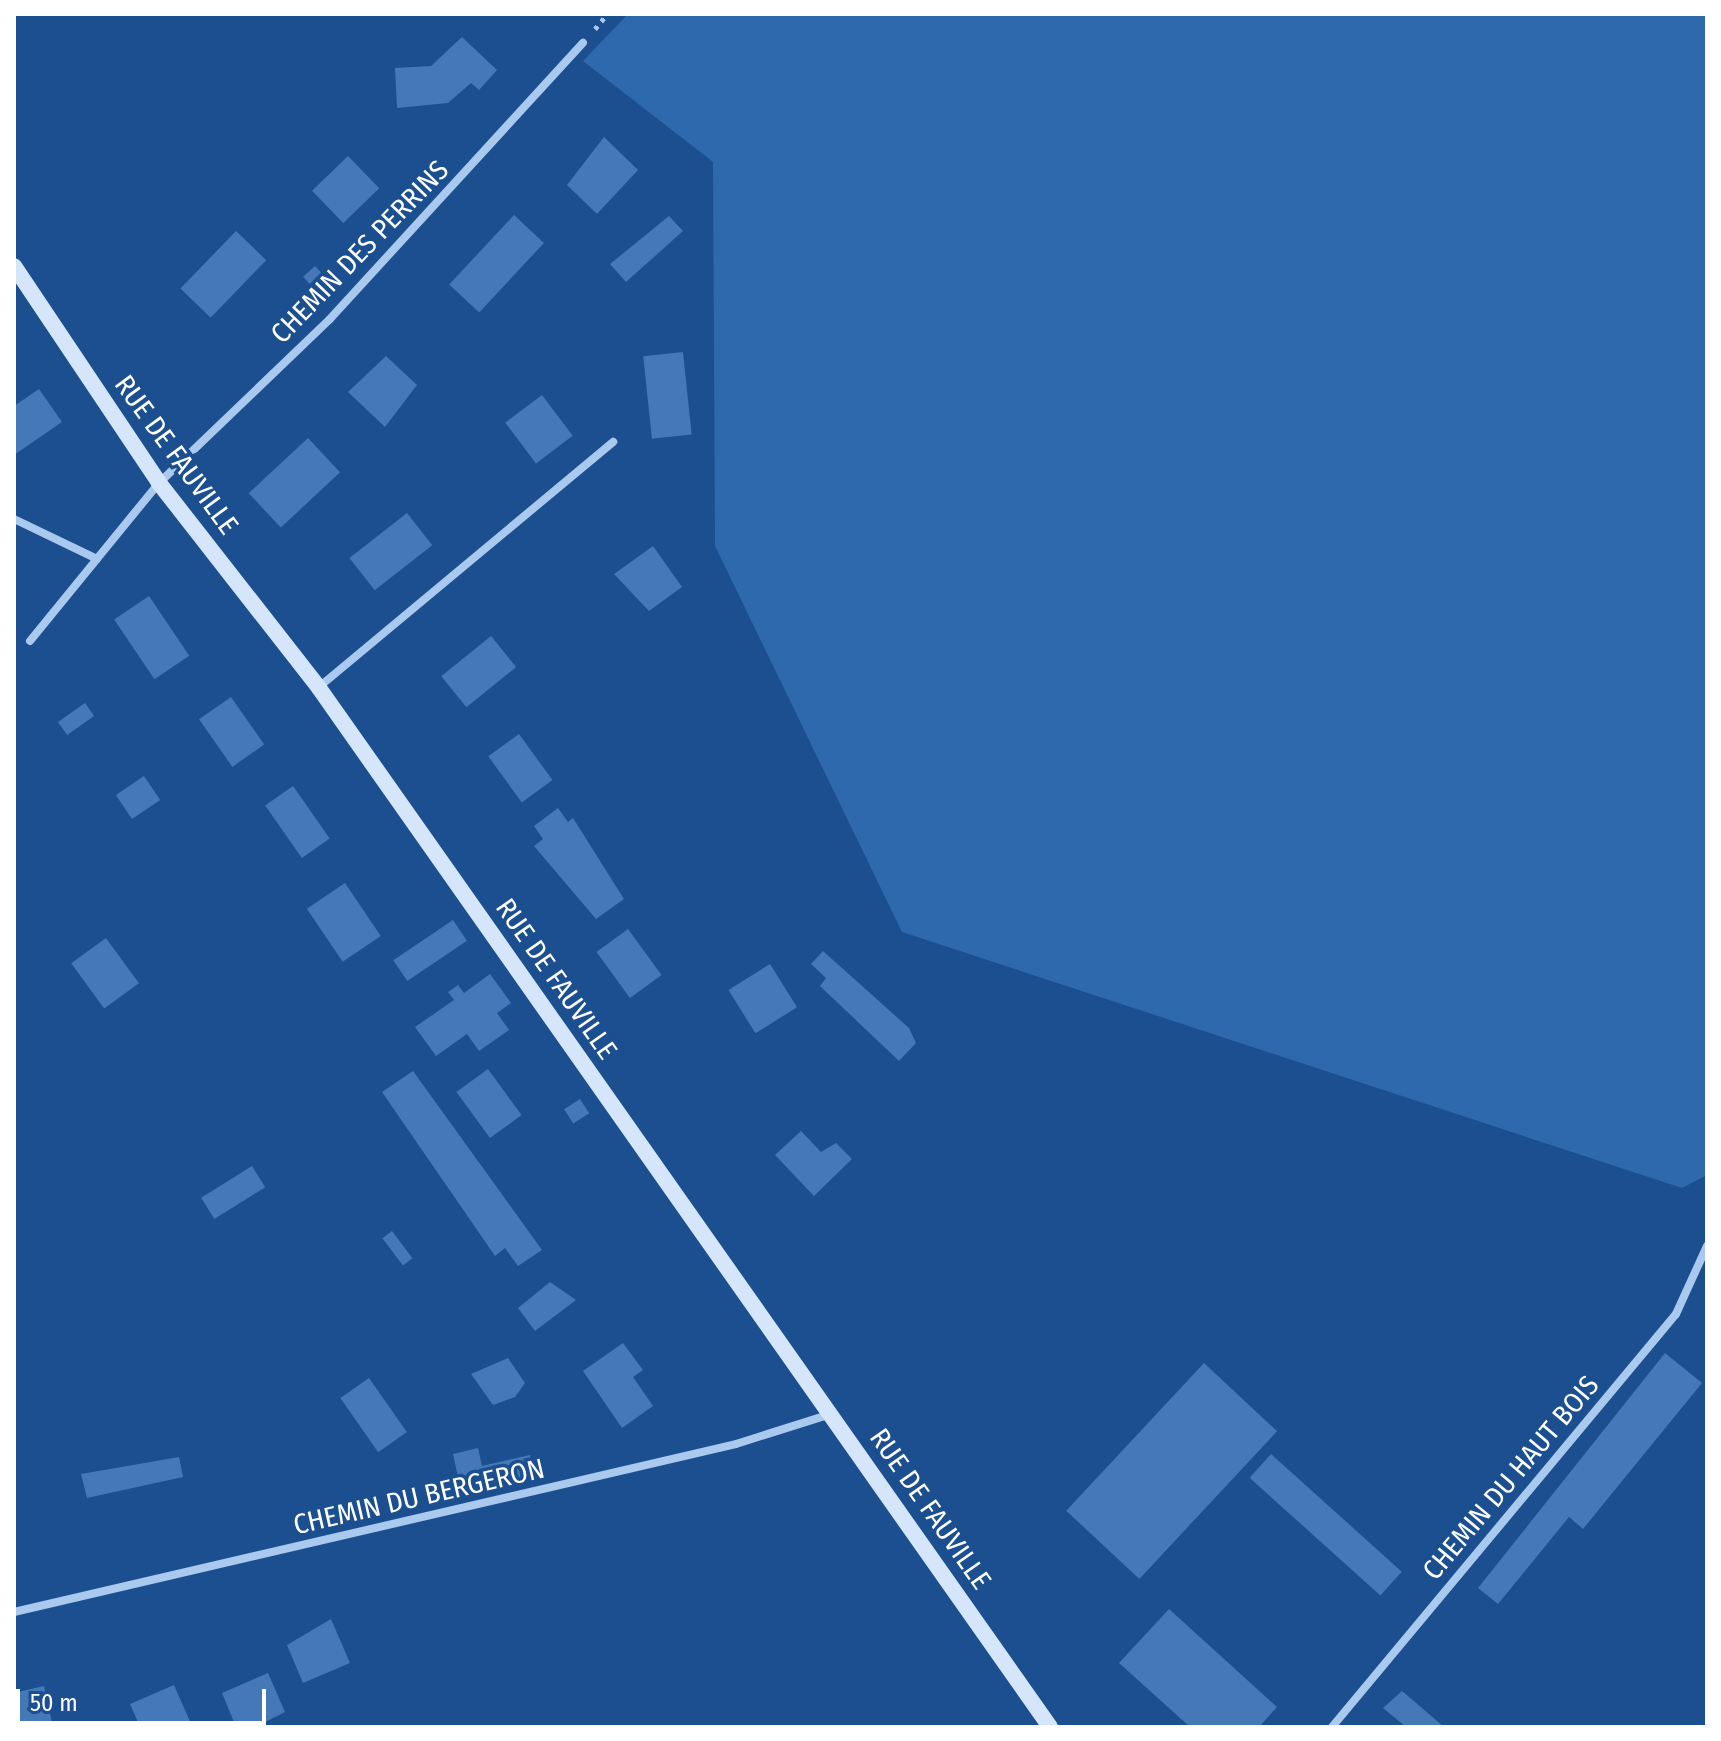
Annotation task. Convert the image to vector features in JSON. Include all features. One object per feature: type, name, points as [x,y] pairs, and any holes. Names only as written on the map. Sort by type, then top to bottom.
[{"type":"main road","name":"RUE DE FAUVILLE","points":[[14,266],[159,483],[319,688],[1050,1727]]},
{"type":"street","name":"CHEMIN DES PERRINS","points":[[30,641],[159,483],[329,320],[583,43]]},
{"type":"street","points":[[319,688],[613,442]]},
{"type":"street","points":[[14,519],[97,559]]},
{"type":"street","name":"CHEMIN DU HAUT BOIS","points":[[1332,1727],[1676,1314],[1707,1246]]},
{"type":"street","name":"CHEMIN DU BERGERON","points":[[14,1612],[720,1448],[832,1414]]},
{"type":"shaded area","points":[[628,14],[1707,14],[1707,1175],[1682,1188],[902,932],[715,546],[713,162],[583,61]]},
{"type":"building","points":[[462,37],[497,70],[479,90],[471,83],[448,103],[397,108],[395,68],[431,66]]},
{"type":"building","points":[[604,137],[638,170],[597,214],[567,185]]},
{"type":"building","points":[[348,156],[379,188],[343,223],[312,191]]},
{"type":"building","points":[[514,215],[544,243],[479,312],[449,284]]},
{"type":"building","points":[[669,216],[683,231],[626,282],[610,264]]},
{"type":"building","points":[[236,231],[266,260],[211,318],[180,289]]},
{"type":"building","points":[[315,266],[333,286],[321,297],[303,277]]},
{"type":"building","points":[[683,352],[692,435],[652,439],[643,356]]},
{"type":"building","points":[[386,356],[417,385],[385,427],[348,392]]},
{"type":"building","points":[[39,389],[62,422],[14,455],[14,406]]},
{"type":"building","points":[[542,395],[573,436],[536,463],[505,423]]},
{"type":"building","points":[[308,438],[340,472],[281,528],[249,493]]},
{"type":"building","points":[[407,513],[432,545],[375,590],[349,558]]},
{"type":"building","points":[[653,546],[682,587],[649,611],[614,574]]},
{"type":"building","points":[[149,596],[189,656],[154,679],[114,619]]},
{"type":"building","points":[[491,636],[516,667],[466,707],[441,676]]},
{"type":"building","points":[[231,697],[264,745],[232,767],[199,719]]},
{"type":"building","points":[[85,703],[94,716],[67,735],[58,722]]},
{"type":"building","points":[[519,734],[553,780],[522,802],[488,756]]},
{"type":"building","points":[[144,776],[160,800],[132,819],[116,795]]},
{"type":"building","points":[[293,786],[330,838],[302,858],[265,806]]},
{"type":"building","points":[[558,808],[568,822],[573,818],[624,899],[596,919],[534,846],[543,839],[534,826]]},
{"type":"building","points":[[345,883],[381,936],[343,962],[307,909]]},
{"type":"building","points":[[453,920],[467,941],[407,981],[393,960]]},
{"type":"building","points":[[628,929],[662,975],[630,998],[596,952]]},
{"type":"building","points":[[106,938],[139,983],[104,1009],[71,963]]},
{"type":"building","points":[[823,951],[909,1028],[916,1043],[899,1061],[820,986],[826,978],[811,964]]},
{"type":"building","points":[[770,964],[797,1007],[755,1033],[728,990]]},
{"type":"building","points":[[490,974],[511,1003],[497,1013],[509,1030],[479,1051],[467,1034],[436,1056],[415,1027],[454,1000],[448,992],[458,985],[464,993]]},
{"type":"building","points":[[488,1069],[522,1115],[490,1138],[456,1092]]},
{"type":"building","points":[[413,1071],[542,1250],[518,1266],[505,1248],[495,1256],[382,1092]]},
{"type":"building","points":[[580,1099],[589,1113],[573,1124],[564,1109]]},
{"type":"building","points":[[801,1131],[821,1152],[836,1143],[852,1159],[814,1196],[775,1155]]},
{"type":"building","points":[[252,1166],[265,1187],[214,1219],[201,1198]]},
{"type":"building","points":[[392,1231],[412,1258],[403,1265],[382,1238]]},
{"type":"building","points":[[550,1282],[576,1300],[535,1331],[518,1308]]},
{"type":"building","points":[[623,1343],[643,1370],[633,1377],[653,1406],[622,1428],[583,1371]]},
{"type":"building","points":[[1665,1353],[1702,1383],[1583,1529],[1569,1517],[1498,1604],[1478,1588]]},
{"type":"building","points":[[508,1358],[525,1383],[515,1397],[493,1405],[471,1374]]},
{"type":"building","points":[[1204,1363],[1277,1431],[1139,1579],[1066,1511]]},
{"type":"building","points":[[369,1378],[407,1432],[378,1452],[340,1398]]},
{"type":"building","points":[[478,1448],[482,1466],[530,1455],[535,1475],[461,1491],[453,1454]]},
{"type":"building","points":[[1271,1454],[1402,1572],[1380,1596],[1250,1478]]},
{"type":"building","points":[[179,1457],[183,1477],[87,1498],[81,1474]]},
{"type":"building","points":[[1169,1609],[1277,1707],[1259,1727],[1190,1727],[1119,1663]]},
{"type":"building","points":[[331,1619],[350,1663],[303,1683],[287,1645]]},
{"type":"building","points":[[268,1673],[285,1712],[255,1727],[236,1727],[222,1693]]},
{"type":"building","points":[[174,1685],[192,1726],[140,1727],[130,1704]]},
{"type":"building","points":[[44,1686],[53,1727],[14,1727],[14,1693]]},
{"type":"building","points":[[1402,1691],[1444,1727],[1406,1727],[1383,1708]]}]
